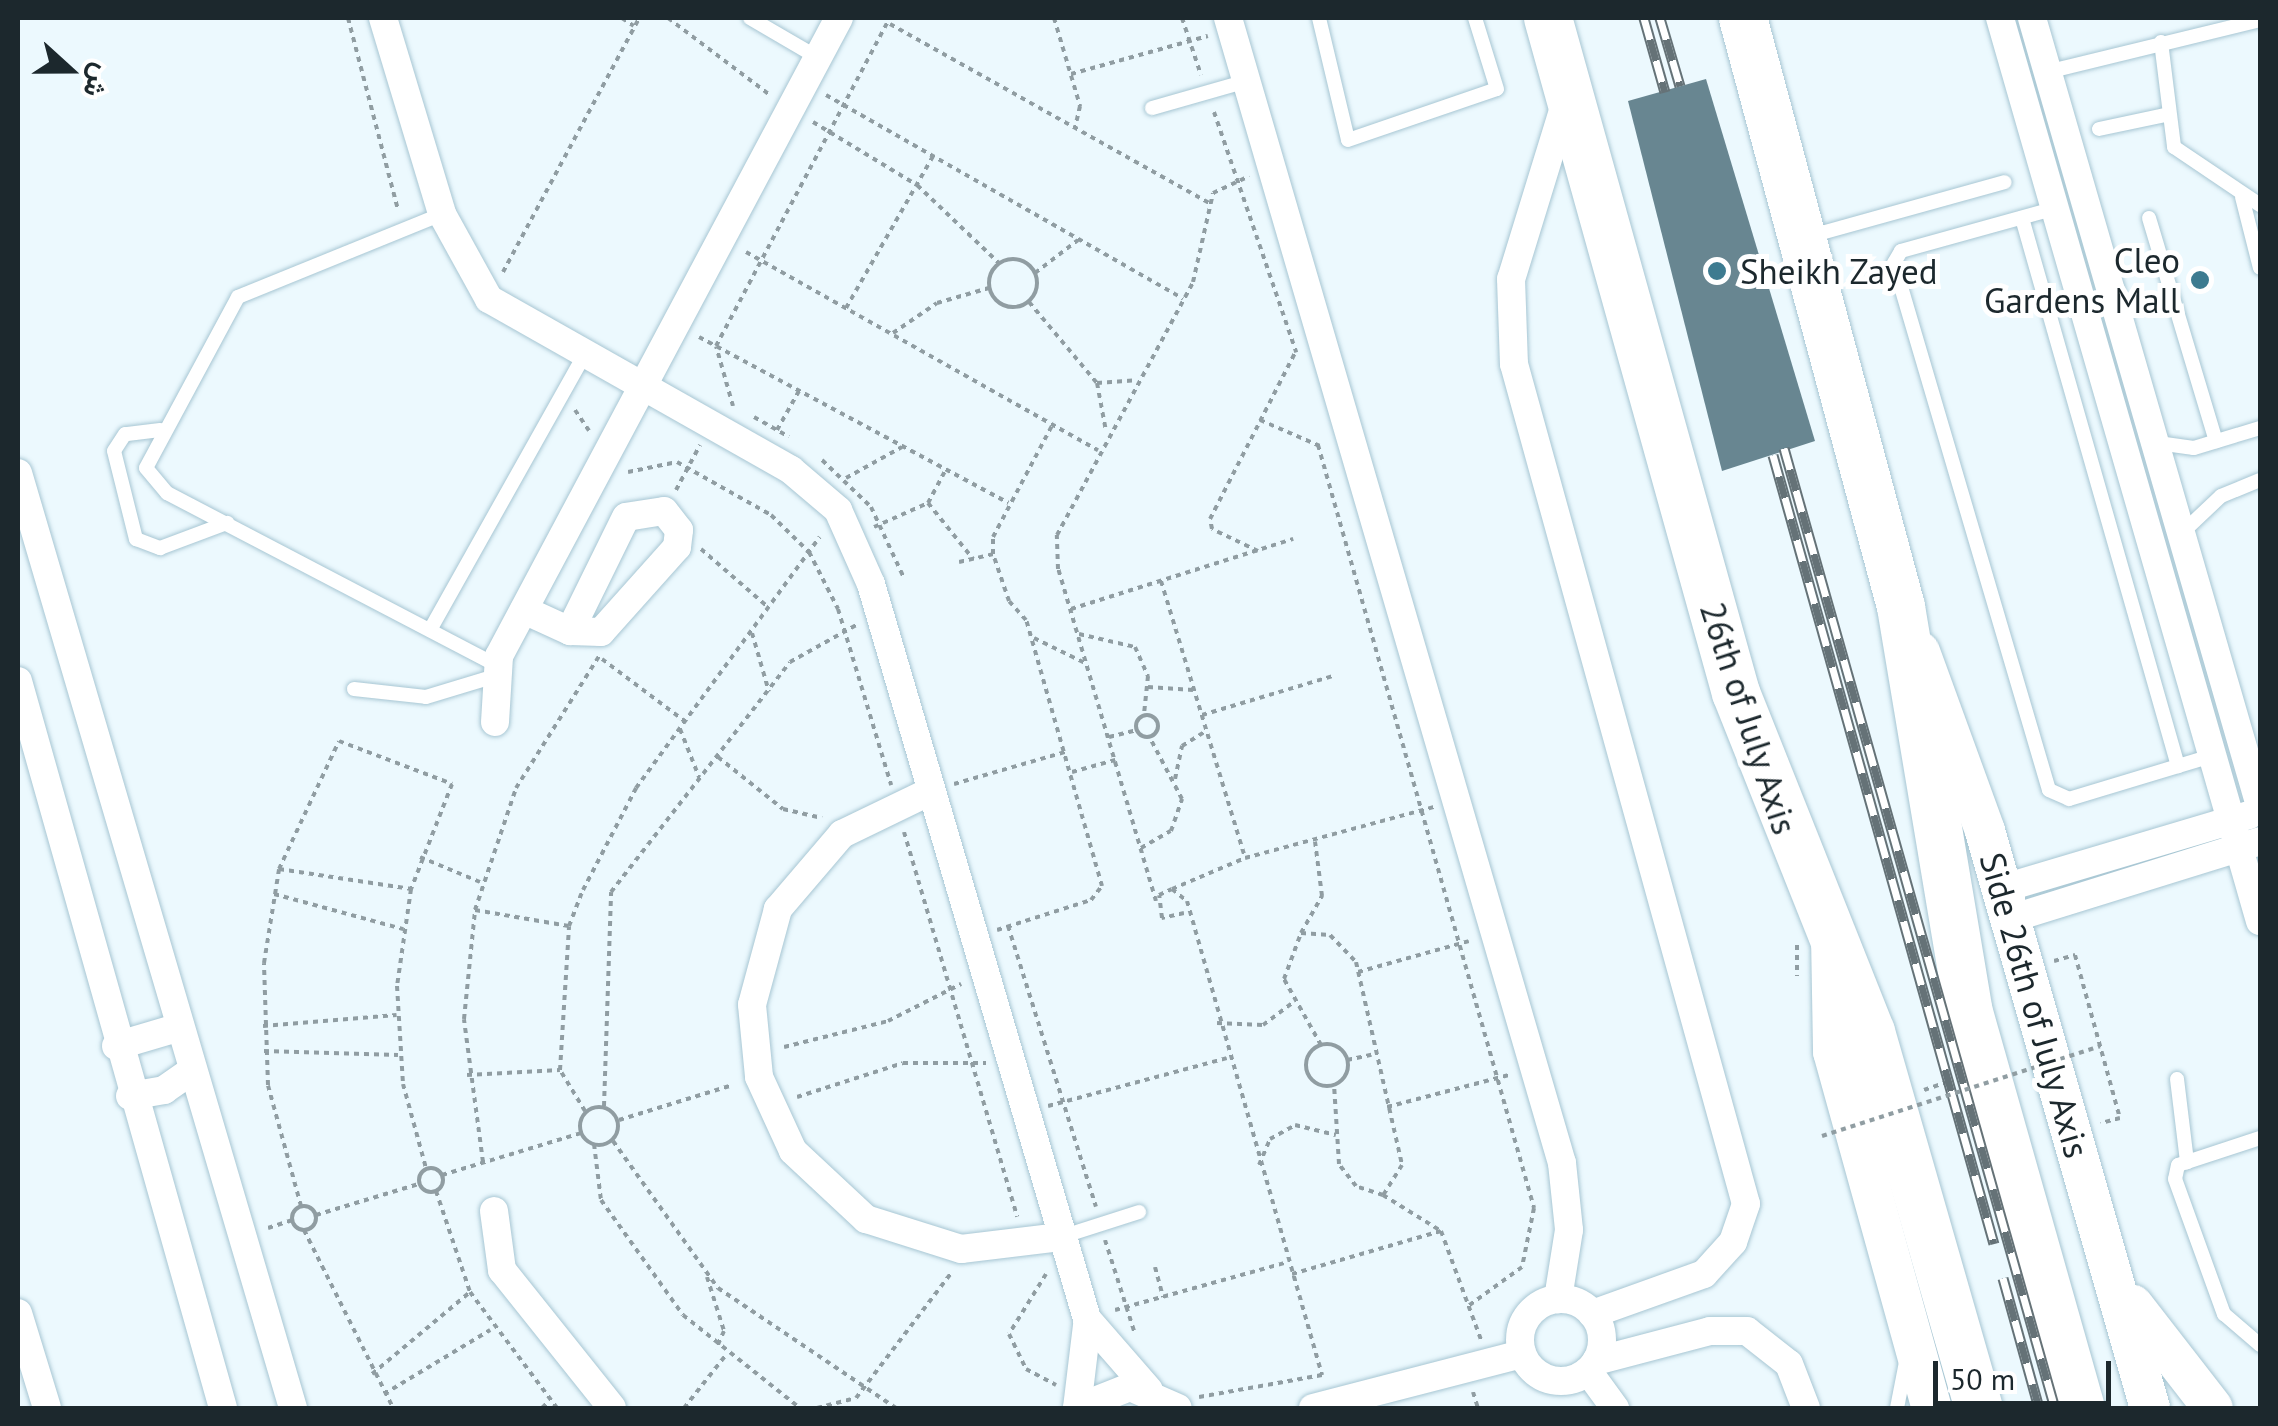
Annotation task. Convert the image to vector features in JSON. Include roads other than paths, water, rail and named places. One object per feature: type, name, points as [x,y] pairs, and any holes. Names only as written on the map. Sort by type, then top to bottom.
[{"type":"highway","name":"26th of July Axis","points":[[1548,18],[1736,693],[1832,935],[1892,1100],[1979,1408]]},
{"type":"highway","points":[[1743,18],[1806,237],[1900,607],[1957,959],[2081,1408]]},
{"type":"main road","name":"Side 26th of July Axis","points":[[1900,607],[2006,904],[2150,1408]]},
{"type":"main road","points":[[1832,935],[1833,1052],[1932,1408]]},
{"type":"main road","points":[[2113,1274],[2212,1408]]},
{"type":"street","points":[[382,18],[442,214],[489,299],[582,357],[837,494],[880,614],[1062,1244],[1087,1318],[1078,1405]]},
{"type":"street","points":[[496,722],[494,671],[724,240],[784,104],[809,85],[839,18]]},
{"type":"street","points":[[2000,18],[2213,756],[2244,836],[2260,921]]},
{"type":"street","points":[[2006,904],[2244,836],[2260,809],[2158,443],[2032,18]]},
{"type":"street","points":[[1230,24],[1460,800],[1535,1068],[1568,1206],[1558,1299]]},
{"type":"street","points":[[2024,100],[2050,82]]},
{"type":"street","points":[[1568,92],[1512,279],[1514,364],[1746,1204],[1733,1242],[1704,1274],[1592,1314]]},
{"type":"street","points":[[18,473],[293,1408]]},
{"type":"street","points":[[524,610],[570,631],[600,644],[677,547],[672,521],[626,516],[570,631]]},
{"type":"street","points":[[18,681],[130,1096],[223,1408]]},
{"type":"street","points":[[930,791],[896,803],[842,834],[806,868],[772,925],[752,1005],[757,1066],[769,1106],[793,1150],[866,1219],[961,1249],[1062,1244]]},
{"type":"street","points":[[116,1046],[180,1027]]},
{"type":"street","points":[[130,1096],[164,1090],[193,1070]]},
{"type":"street","points":[[494,1211],[502,1270],[612,1408]]},
{"type":"street","points":[[1558,1299],[1592,1314],[1602,1337],[1592,1366],[1616,1408]]},
{"type":"street","points":[[1522,1354],[1526,1318],[1558,1299]]},
{"type":"street","points":[[18,1312],[46,1408]]},
{"type":"street","points":[[1087,1318],[1174,1402]]},
{"type":"street","points":[[1522,1354],[1546,1378],[1710,1331],[1747,1331],[1789,1364],[1806,1408]]},
{"type":"street","points":[[1321,1406],[1522,1354]]},
{"type":"street","points":[[1078,1405],[1110,1389],[1174,1402]]},
{"type":"lane","points":[[750,18],[823,60]]},
{"type":"lane","points":[[1319,18],[1348,140],[1497,89],[1475,18]]},
{"type":"lane","points":[[2050,82],[2161,42],[2260,20]]},
{"type":"lane","points":[[2161,42],[2165,115],[2181,156],[2242,198],[2260,205]]},
{"type":"lane","points":[[1152,108],[1247,80]]},
{"type":"lane","points":[[2099,129],[2165,115]]},
{"type":"lane","points":[[1806,237],[2005,182]]},
{"type":"lane","points":[[2242,198],[2260,268]]},
{"type":"lane","points":[[2056,208],[1902,251],[1894,263],[2049,790],[2070,798],[2244,748]]},
{"type":"lane","points":[[442,214],[238,297],[160,430],[148,476],[227,523],[430,630],[494,671]]},
{"type":"lane","points":[[2022,218],[2178,766]]},
{"type":"lane","points":[[2149,218],[2216,441]]},
{"type":"lane","points":[[430,630],[582,357]]},
{"type":"lane","points":[[2158,443],[2216,441],[2260,428]]},
{"type":"lane","points":[[160,430],[125,434],[114,451],[136,540],[160,548],[227,523]]},
{"type":"lane","points":[[2183,532],[2221,496],[2260,480]]},
{"type":"lane","points":[[354,689],[426,696],[494,671]]},
{"type":"lane","points":[[2177,1079],[2187,1162]]},
{"type":"lane","points":[[2260,1138],[2187,1162],[2175,1179],[2224,1314],[2260,1344]]},
{"type":"lane","points":[[1062,1244],[1139,1212]]},
{"type":"lane","points":[[1897,1408],[1914,1343]]},
{"type":"railway","points":[[1644,18],[1665,92]]},
{"type":"railway","points":[[1660,18],[1680,86]]},
{"type":"railway","points":[[1784,448],[2055,1408]]},
{"type":"railway","points":[[1773,455],[1994,1244]]},
{"type":"railway","points":[[2003,1278],[2039,1408]]},
{"type":"place","name":"Sheikh Zayed","points":[[1717,271]]},
{"type":"place","name":"Cleo Gardens Mall","points":[[2200,280]]}]
